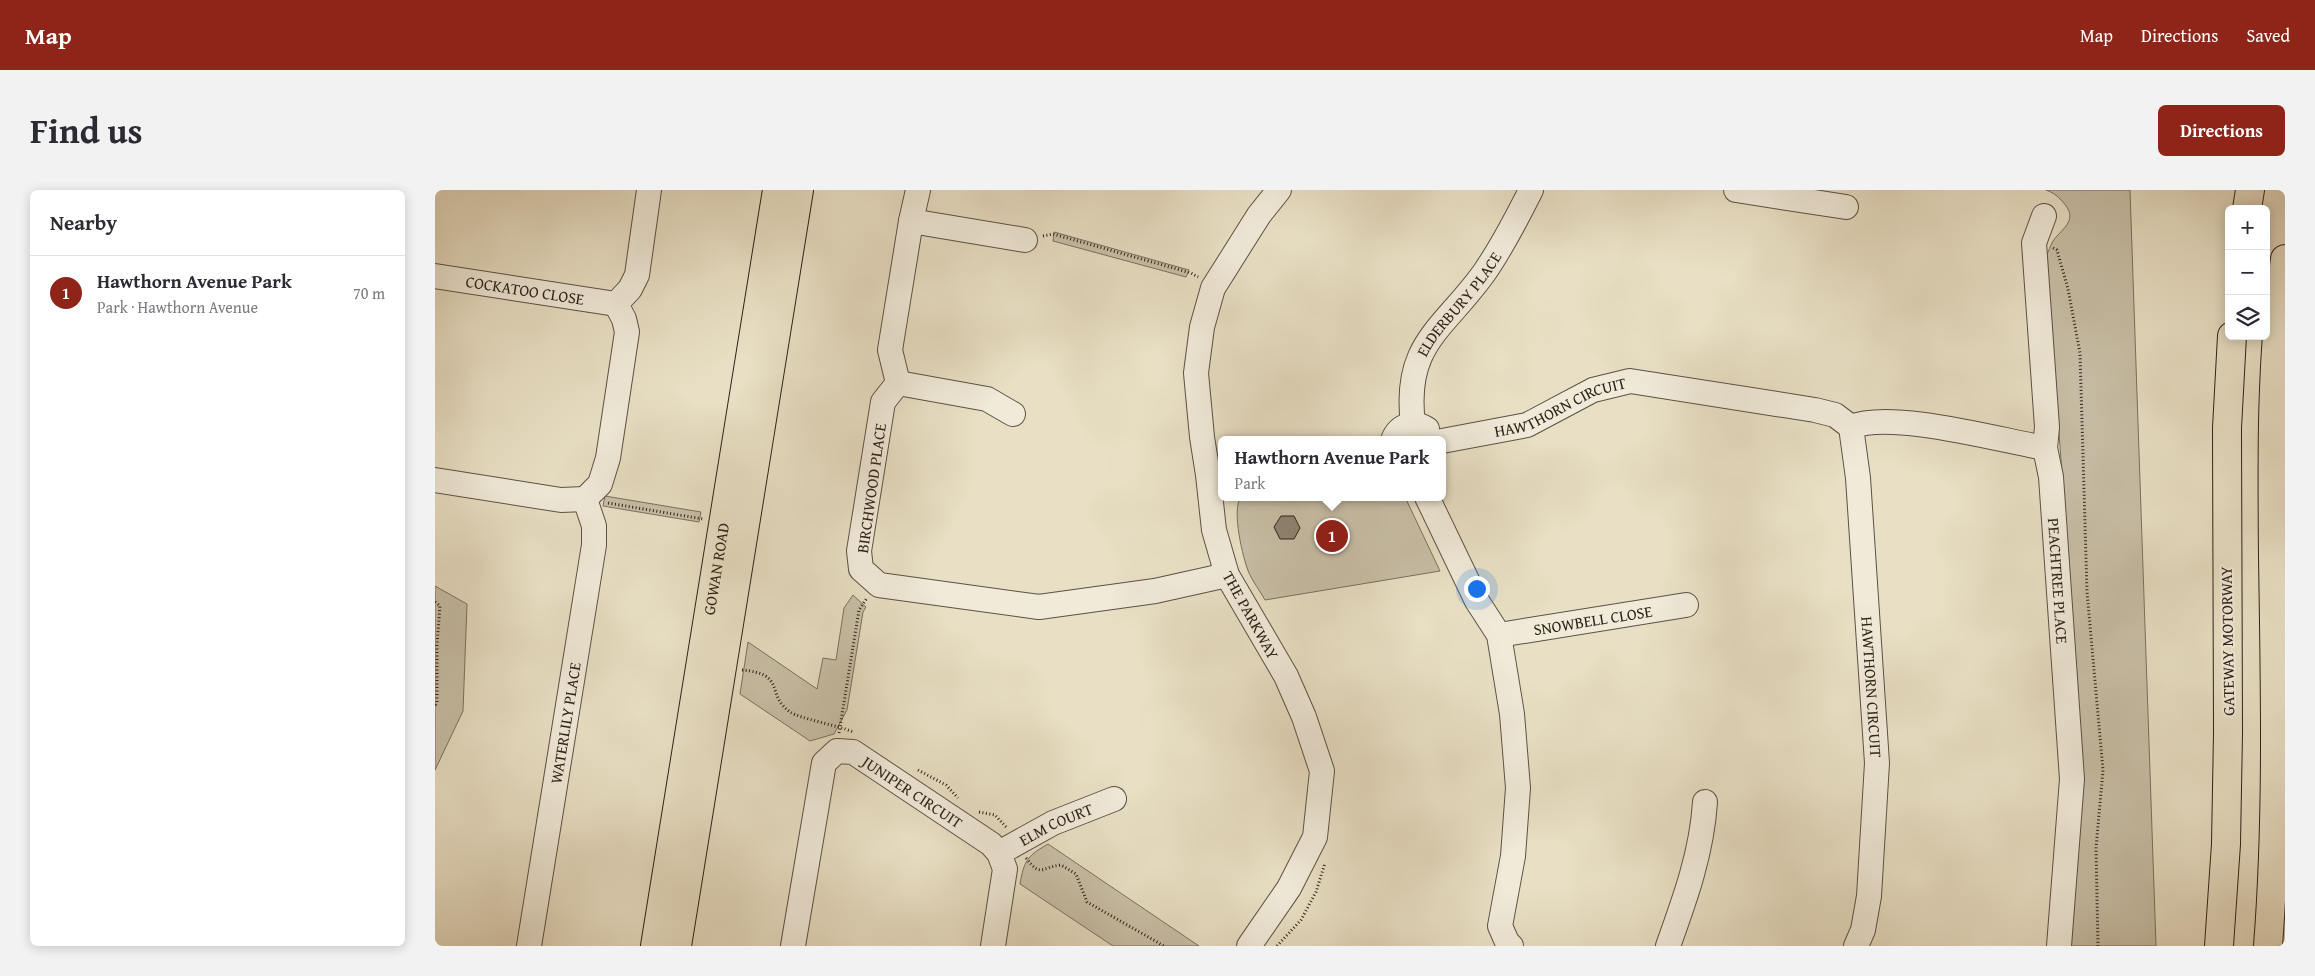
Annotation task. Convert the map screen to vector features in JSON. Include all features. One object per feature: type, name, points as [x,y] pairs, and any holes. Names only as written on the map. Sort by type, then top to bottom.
[{"type":"main road","name":"GOWAN ROAD","points":[[655,946],[777,190]]},
{"type":"main road","name":"GOWAN ROAD","points":[[677,946],[799,190]]},
{"type":"main road","points":[[2248,205],[2250,190]]},
{"type":"main road","points":[[2268,946],[2273,886],[2276,786],[2273,423],[2277,344],[2285,259]]},
{"type":"main road","name":"GATEWAY MOTORWAY","points":[[2219,946],[2226,844],[2228,733],[2227,428],[2232,340]]},
{"type":"street","points":[[435,480],[561,500],[585,499],[600,484],[608,458],[627,332],[624,319],[616,304],[630,289],[637,275],[649,190]]},
{"type":"street","points":[[918,190],[890,350],[898,383],[987,399],[1013,414]]},
{"type":"street","name":"THE PARKWAY","points":[[1249,946],[1289,888],[1315,837],[1323,771],[1304,717],[1285,676],[1227,575],[1214,530],[1215,474],[1201,437],[1196,373],[1201,327],[1213,288],[1259,215],[1279,190]]},
{"type":"street","name":"ELDERBURY PLACE","points":[[1413,424],[1412,385],[1416,363],[1425,344],[1484,272],[1518,216],[1531,190]]},
{"type":"street","points":[[1736,190],[1846,207]]},
{"type":"street","name":"PEACHTREE PLACE","points":[[2044,216],[2034,243],[2047,427],[2045,448],[2051,477],[2072,779],[2059,946]]},
{"type":"street","points":[[911,222],[1025,240]]},
{"type":"street","name":"COCKATOO CLOSE","points":[[435,276],[616,304]]},
{"type":"street","name":"HAWTHORN CIRCUIT","points":[[1446,440],[1527,425],[1593,390],[1630,381],[1815,410],[1835,415],[1851,427],[1858,478],[1877,763],[1869,896],[1863,930],[1856,946]]},
{"type":"street","name":"BIRCHWOOD PLACE","points":[[879,585],[861,569],[859,551],[883,402],[898,383]]},
{"type":"street","points":[[1851,427],[1863,422],[1894,421],[2045,448]]},
{"type":"street","points":[[1396,436],[1400,429],[1413,424],[1428,429],[1433,436]]},
{"type":"street","name":"WATERLILY PLACE","points":[[529,946],[594,545],[594,526],[585,499]]},
{"type":"street","points":[[1429,501],[1477,601],[1499,635],[1512,714],[1518,788],[1513,856],[1500,926],[1507,942],[1511,946]]},
{"type":"street","points":[[879,585],[1039,608],[1155,591],[1227,575]]},
{"type":"street","name":"SNOWBELL CLOSE","points":[[1499,635],[1687,605]]},
{"type":"street","points":[[793,946],[824,763],[837,751]]},
{"type":"street","name":"JUNIPER CIRCUIT","points":[[837,751],[853,752],[991,844],[999,853]]},
{"type":"street","name":"ELM COURT","points":[[999,853],[1053,823],[1114,798]]},
{"type":"street","points":[[1668,946],[1689,884],[1703,831],[1705,802]]},
{"type":"street","points":[[993,946],[1005,869],[999,853]]},
{"type":"path","points":[[1025,240],[1053,234],[1191,273],[1213,288]]},
{"type":"path","points":[[2034,243],[2057,250],[2068,289],[2080,353],[2087,592],[2103,770],[2095,848],[2098,946]]},
{"type":"path","points":[[585,499],[703,519]]},
{"type":"path","points":[[837,751],[859,610],[872,591],[879,585]]},
{"type":"path","points":[[435,602],[440,606],[437,645],[437,703],[435,706]]},
{"type":"shaded area","points":[[2046,190],[2130,190],[2156,946],[2069,946],[2082,775],[2078,691],[2046,256],[2053,241],[2068,223],[2070,213],[2055,194]]},
{"type":"shaded area","points":[[1054,232],[1189,270],[1186,277],[1053,241]]},
{"type":"shaded area","points":[[605,496],[701,512],[699,522],[603,506]]},
{"type":"shaded area","points":[[1239,501],[1407,501],[1440,571],[1265,600],[1252,580],[1244,557],[1238,523]]},
{"type":"shaded area","points":[[435,586],[467,604],[463,711],[435,770]]},
{"type":"shaded area","points":[[853,595],[866,607],[863,612],[847,710],[834,734],[810,741],[740,694],[748,642],[817,689],[823,658],[836,660],[844,608]]},
{"type":"shaded area","points":[[1048,844],[1199,946],[1113,946],[1020,884],[1025,864],[1035,852]]},
{"type":"building","points":[[1281,516],[1294,516],[1300,528],[1294,539],[1280,539],[1274,527]]},
{"type":"place","name":"Hawthorn Avenue Park","points":[[1332,536]]}]
